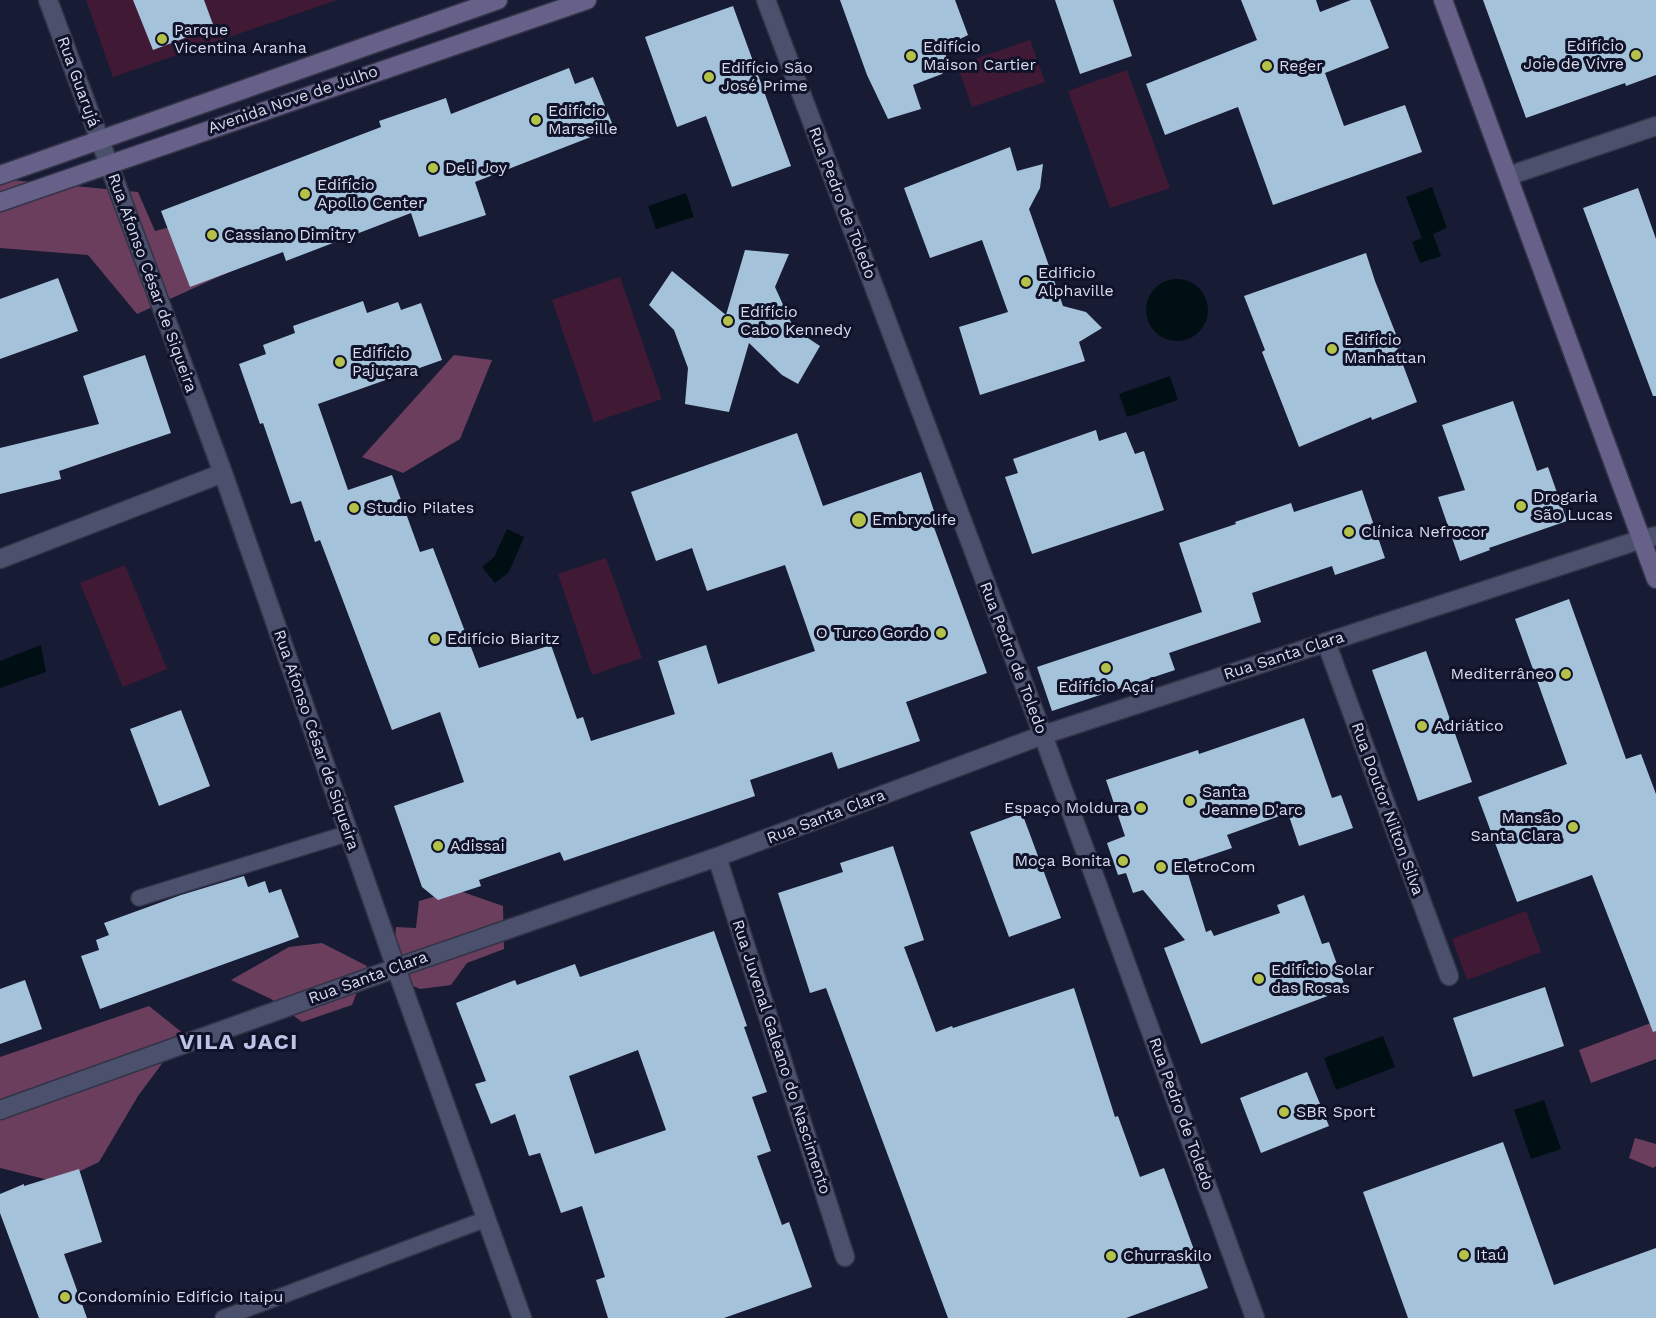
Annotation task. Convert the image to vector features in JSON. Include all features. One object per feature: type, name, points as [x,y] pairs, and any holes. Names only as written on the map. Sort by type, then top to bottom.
[{"type":"main road","name":"Avenida Nove de Julho","points":[[0,175],[498,0]]},
{"type":"main road","name":"Avenida Nove de Julho","points":[[0,202],[587,0]]},
{"type":"main road","points":[[1443,0],[1508,176],[1649,537],[1656,579]]},
{"type":"street","name":"Rua Guarujá","points":[[48,0],[108,164]]},
{"type":"street","name":"Rua Pedro de Toledo","points":[[766,0],[1043,735],[1255,1318]]},
{"type":"street","points":[[1508,176],[1656,126]]},
{"type":"street","name":"Rua Afonso César de Siqueira","points":[[108,164],[223,473],[396,968],[522,1318]]},
{"type":"street","points":[[0,559],[223,473]]},
{"type":"street","name":"Rua Santa Clara","points":[[0,1110],[396,968],[717,858],[1043,735],[1649,537]]},
{"type":"street","name":"Rua Doutor Nilton Silva","points":[[1326,642],[1449,976]]},
{"type":"street","name":"Rua Juvenal Galeano do Nascimento","points":[[717,858],[845,1257]]},
{"type":"lane","points":[[139,898],[349,833]]},
{"type":"lane","points":[[223,1318],[486,1219]]},
{"type":"shaded area","name":"Parque Vicentina Aranha","points":[[86,0],[337,0],[113,77]]},
{"type":"shaded area","points":[[1030,40],[1045,82],[972,107],[957,65]]},
{"type":"shaded area","points":[[1127,70],[1170,188],[1110,208],[1068,91]]},
{"type":"shaded area","points":[[0,179],[138,192],[155,231],[201,219],[227,273],[137,314],[88,255],[0,248]]},
{"type":"shaded area","points":[[1432,187],[1447,228],[1433,234],[1441,256],[1420,263],[1412,242],[1422,238],[1406,197]]},
{"type":"shaded area","points":[[686,193],[694,217],[656,229],[648,206]]},
{"type":"shaded area","points":[[620,277],[662,399],[594,422],[552,300]]},
{"type":"shaded area","points":[[1177,279],[1199,288],[1208,310],[1199,332],[1177,341],[1155,332],[1146,310],[1155,288]]},
{"type":"shaded area","points":[[454,355],[492,360],[460,439],[403,473],[362,457]]},
{"type":"shaded area","points":[[1170,376],[1178,400],[1127,417],[1119,394]]},
{"type":"shaded area","points":[[507,529],[524,537],[509,572],[495,583],[482,567],[494,557]]},
{"type":"shaded area","points":[[606,558],[642,658],[592,675],[558,574]]},
{"type":"shaded area","points":[[125,565],[167,669],[123,687],[80,583]]},
{"type":"shaded area","points":[[41,645],[46,672],[0,688],[0,661]]},
{"type":"shaded area","points":[[457,890],[503,906],[504,949],[467,963],[451,985],[420,989],[392,977],[396,927],[416,928],[419,901]]},
{"type":"shaded area","points":[[1526,911],[1541,952],[1467,980],[1452,939]]},
{"type":"shaded area","points":[[322,943],[367,966],[352,1005],[302,1022],[271,999],[231,980],[289,947]]},
{"type":"shaded area","points":[[149,1006],[184,1034],[138,1096],[99,1162],[57,1182],[0,1168],[0,1057]]},
{"type":"shaded area","points":[[1656,1021],[1656,1059],[1591,1083],[1579,1050]]},
{"type":"shaded area","points":[[1383,1036],[1395,1067],[1336,1090],[1324,1058]]},
{"type":"shaded area","points":[[1544,1100],[1561,1149],[1531,1159],[1514,1110]]},
{"type":"shaded area","points":[[1635,1138],[1656,1144],[1656,1166],[1653,1168],[1629,1158]]},
{"type":"building","points":[[133,0],[204,0],[214,27],[153,50]]},
{"type":"building","name":"Edifício Maison Cartier","points":[[840,0],[955,0],[968,35],[944,47],[948,65],[942,74],[913,85],[921,109],[888,119],[867,75]]},
{"type":"building","points":[[1055,0],[1113,0],[1132,56],[1080,74]]},
{"type":"building","points":[[1241,0],[1316,0],[1320,12],[1351,0],[1370,0],[1389,48],[1325,73],[1344,126],[1405,105],[1422,152],[1273,205],[1238,107],[1165,135],[1146,84],[1257,40]]},
{"type":"building","points":[[1483,0],[1656,0],[1656,75],[1626,86],[1625,83],[1526,118]]},
{"type":"building","name":"Edifício São José Prime","points":[[733,6],[791,166],[732,187],[706,116],[677,127],[645,37]]},
{"type":"building","points":[[569,68],[575,84],[593,77],[614,128],[475,182],[486,215],[419,237],[411,213],[286,261],[283,252],[190,287],[161,211],[381,127],[379,121],[446,98],[451,114]]},
{"type":"building","name":"Edificio Alphaville","points":[[1010,147],[1017,171],[1043,164],[1040,188],[1029,209],[1063,306],[1086,312],[1102,328],[1079,342],[1085,361],[980,395],[959,327],[1008,312],[982,240],[930,258],[904,188]]},
{"type":"building","points":[[1638,188],[1656,239],[1656,396],[1653,396],[1583,208]]},
{"type":"building","name":"Edifício Cabo Kennedy","points":[[745,250],[789,254],[775,287],[794,329],[820,346],[798,384],[782,375],[749,343],[729,412],[685,404],[688,368],[674,330],[649,305],[672,271],[726,315]]},
{"type":"building","name":"Edifício Manhattan","points":[[1366,253],[1401,347],[1397,349],[1417,402],[1372,420],[1371,417],[1299,447],[1262,352],[1265,350],[1244,296]]},
{"type":"building","points":[[58,278],[78,331],[0,359],[0,299]]},
{"type":"building","points":[[363,301],[367,313],[398,302],[401,310],[421,303],[442,360],[318,404],[348,490],[392,475],[420,552],[433,548],[479,668],[551,645],[577,719],[583,717],[591,741],[675,714],[658,661],[706,645],[718,684],[815,651],[785,565],[707,591],[692,548],[656,561],[631,492],[797,433],[823,506],[921,472],[937,520],[932,522],[987,673],[906,702],[920,741],[838,769],[832,752],[750,780],[755,796],[564,861],[560,852],[479,880],[481,886],[438,900],[422,887],[394,806],[464,782],[440,712],[392,730],[320,540],[315,542],[301,501],[291,504],[263,423],[260,424],[239,364],[266,354],[263,345],[295,333],[293,326]]},
{"type":"building","points":[[145,355],[171,433],[59,471],[61,479],[0,494],[0,448],[99,424],[83,376]]},
{"type":"building","points":[[1513,401],[1537,471],[1548,467],[1567,521],[1489,548],[1490,550],[1460,561],[1438,497],[1465,490],[1442,425]]},
{"type":"building","points":[[1096,430],[1099,441],[1126,432],[1135,454],[1144,451],[1164,510],[1032,554],[1005,477],[1018,473],[1013,459]]},
{"type":"building","points":[[1362,490],[1385,558],[1335,575],[1332,566],[1252,593],[1261,622],[1169,653],[1175,670],[1052,711],[1037,667],[1202,612],[1179,543],[1291,503],[1294,512]]},
{"type":"building","points":[[1569,599],[1626,759],[1641,754],[1656,794],[1656,1031],[1653,1032],[1592,875],[1517,902],[1478,797],[1567,764],[1515,619]]},
{"type":"building","name":"Adriático","points":[[1426,651],[1472,782],[1418,801],[1372,670]]},
{"type":"building","points":[[181,710],[210,786],[159,806],[130,729]]},
{"type":"building","points":[[1304,718],[1332,798],[1341,795],[1353,828],[1299,846],[1288,813],[1227,835],[1232,848],[1185,864],[1206,932],[1211,930],[1214,936],[1280,913],[1277,905],[1304,895],[1322,944],[1329,942],[1346,989],[1201,1044],[1164,948],[1185,940],[1143,890],[1133,893],[1126,873],[1118,875],[1107,843],[1125,836],[1106,780],[1198,750],[1199,754]]},
{"type":"building","points":[[1022,813],[1061,918],[1009,937],[970,832]]},
{"type":"building","points":[[893,846],[924,940],[904,947],[936,1032],[1074,988],[1115,1117],[1118,1116],[1140,1177],[1164,1168],[1208,1288],[1126,1318],[948,1318],[826,988],[810,993],[778,893],[843,872],[840,863]]},
{"type":"building","points":[[244,876],[248,887],[265,881],[269,893],[281,889],[299,937],[100,1009],[81,956],[99,950],[96,940],[109,935],[104,923],[181,895]]},
{"type":"building","points":[[714,931],[767,1092],[752,1097],[771,1151],[757,1156],[782,1225],[789,1222],[812,1287],[724,1318],[608,1318],[596,1280],[605,1277],[582,1206],[561,1213],[540,1153],[529,1156],[515,1114],[491,1124],[475,1084],[486,1081],[456,1003],[515,980],[517,985],[575,964],[580,977]],"holes":[[[638,1050],[666,1130],[595,1154],[569,1076]]]},
{"type":"building","points":[[25,980],[42,1029],[0,1044],[0,989]]},
{"type":"building","points":[[1545,987],[1564,1046],[1473,1077],[1453,1018]]},
{"type":"building","name":"SBR Sport","points":[[1307,1072],[1329,1126],[1261,1153],[1240,1098]]},
{"type":"building","name":"Itaú","points":[[1503,1142],[1554,1285],[1656,1248],[1656,1318],[1408,1318],[1363,1192]]},
{"type":"building","points":[[79,1169],[102,1242],[64,1254],[87,1318],[39,1318],[0,1213],[0,1194],[24,1184],[24,1186]]},
{"type":"place","name":"Parque Vicentina Aranha","points":[[162,39]]},
{"type":"place","name":"Edifício Joie de Vivre","points":[[1636,55]]},
{"type":"place","name":"Edifício Maison Cartier","points":[[911,56]]},
{"type":"place","name":"Reger","points":[[1267,66]]},
{"type":"place","name":"Edifício São José Prime","points":[[709,77]]},
{"type":"place","name":"Edifício Marseille","points":[[536,120]]},
{"type":"place","name":"Deli Joy","points":[[433,168]]},
{"type":"place","name":"Edifício Apollo Center","points":[[305,194]]},
{"type":"place","name":"Cassiano Dimitry","points":[[212,235]]},
{"type":"place","name":"Edificio Alphaville","points":[[1026,282]]},
{"type":"place","name":"Edifício Cabo Kennedy","points":[[728,321]]},
{"type":"place","name":"Edifício Manhattan","points":[[1332,349]]},
{"type":"place","name":"Edifício Pajuçara","points":[[340,362]]},
{"type":"place","name":"Drogaria São Lucas","points":[[1521,506]]},
{"type":"place","name":"Studio Pilates","points":[[354,508]]},
{"type":"place","name":"Embryolife","points":[[859,520]]},
{"type":"place","name":"Clínica Nefrocor","points":[[1349,532]]},
{"type":"place","name":"O Turco Gordo","points":[[941,633]]},
{"type":"place","name":"Edifício Biaritz","points":[[435,639]]},
{"type":"place","name":"Edifício Açaí","points":[[1106,668]]},
{"type":"place","name":"Mediterrâneo","points":[[1566,674]]},
{"type":"place","name":"Adriático","points":[[1422,726]]},
{"type":"place","name":"Santa Jeanne D'arc","points":[[1190,801]]},
{"type":"place","name":"Espaço Moldura","points":[[1141,808]]},
{"type":"place","name":"Mansão Santa Clara","points":[[1573,827]]},
{"type":"place","name":"Adissai","points":[[438,846]]},
{"type":"place","name":"Moça Bonita","points":[[1123,861]]},
{"type":"place","name":"EletroCom","points":[[1161,867]]},
{"type":"place","name":"Edifício Solar das Rosas","points":[[1259,979]]},
{"type":"place","name":"SBR Sport","points":[[1284,1112]]},
{"type":"place","name":"Itaú","points":[[1464,1255]]},
{"type":"place","name":"Churraskilo","points":[[1111,1256]]},
{"type":"place","name":"Condomínio Edifício Itaipu","points":[[65,1297]]},
{"type":"district","name":"VILA JACI","points":[[239,1043]]}]
